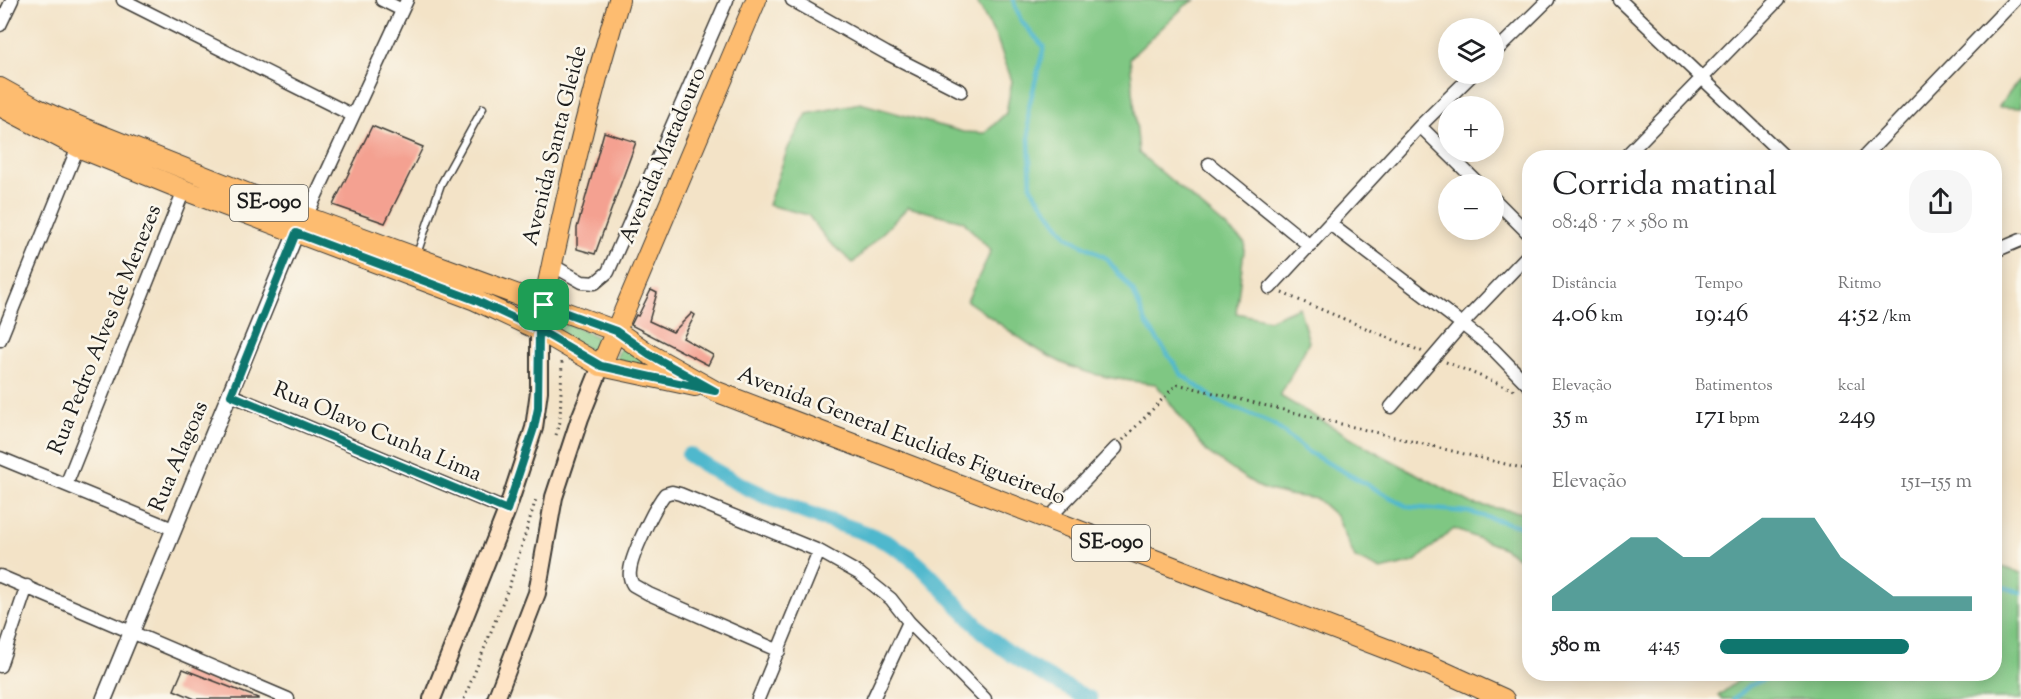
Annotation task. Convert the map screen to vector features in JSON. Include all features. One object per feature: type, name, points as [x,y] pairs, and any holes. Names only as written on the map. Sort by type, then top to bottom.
[{"type":"main road","name":"Avenida Santa Gleide","points":[[539,330],[552,264],[605,46],[619,0]]},
{"type":"main road","name":"Avenida Matadouro","points":[[601,366],[756,0]]},
{"type":"main road","name":"SE-090","points":[[0,88],[58,118],[475,300],[539,330],[601,366]]},
{"type":"main road","name":"SE-090","points":[[0,106],[78,147],[184,190],[416,258],[616,331]]},
{"type":"main road","points":[[432,699],[507,510],[534,428],[538,408],[539,330]]},
{"type":"main road","name":"Avenida General Euclides Figueiredo","points":[[616,331],[649,354],[715,391],[1431,666],[1504,699]]},
{"type":"main road","name":"Avenida General Euclides Figueiredo","points":[[601,366],[715,391]]},
{"type":"main road","points":[[496,699],[537,593],[554,497],[580,418],[601,366]]},
{"type":"street","points":[[0,26],[12,0]]},
{"type":"street","points":[[123,0],[352,115]]},
{"type":"street","points":[[382,0],[404,5]]},
{"type":"street","points":[[552,264],[582,282],[595,283],[608,272],[727,0]]},
{"type":"street","points":[[792,0],[886,53],[961,91]]},
{"type":"street","points":[[1504,43],[1548,0]]},
{"type":"street","points":[[1620,0],[1778,150]]},
{"type":"street","points":[[1632,150],[1779,0]]},
{"type":"street","points":[[1871,150],[2015,0]]},
{"type":"street","name":"Rua Alagoas","points":[[104,699],[301,225],[404,5]]},
{"type":"street","points":[[1270,288],[1420,126],[1463,84]]},
{"type":"street","points":[[1420,126],[1469,174]]},
{"type":"street","points":[[0,340],[78,147]]},
{"type":"street","points":[[1209,164],[1310,246]]},
{"type":"street","name":"Rua Pedro Alves de Menezes","points":[[66,485],[184,190]]},
{"type":"street","points":[[1504,210],[1522,227]]},
{"type":"street","points":[[1330,224],[1493,349],[1522,386]]},
{"type":"street","points":[[2002,248],[2021,240]]},
{"type":"street","points":[[1391,407],[1462,324],[1522,261]]},
{"type":"street","name":"Rua Olavo Cunha Lima","points":[[231,395],[507,510]]},
{"type":"street","points":[[1048,519],[1116,448]]},
{"type":"street","points":[[0,458],[173,529]]},
{"type":"street","points":[[779,651],[635,587],[630,580],[631,564],[660,499],[665,494],[672,492],[844,563],[882,589],[909,622],[985,699]]},
{"type":"street","points":[[758,699],[819,551]]},
{"type":"street","points":[[0,576],[288,699]]},
{"type":"street","points":[[0,666],[27,586]]},
{"type":"street","points":[[873,699],[909,622]]},
{"type":"lane","points":[[416,258],[441,184],[483,108]]},
{"type":"path","points":[[1270,288],[1432,356]]},
{"type":"path","points":[[554,444],[560,422],[562,343]]},
{"type":"path","points":[[1443,361],[1522,389]]},
{"type":"path","points":[[1116,448],[1177,384],[1522,468]]},
{"type":"path","points":[[464,699],[510,584],[537,498]]},
{"type":"green space","points":[[976,0],[1195,0],[1186,5],[1130,58],[1139,153],[1245,243],[1236,313],[1269,320],[1299,307],[1309,342],[1280,396],[1372,450],[1473,504],[1522,513],[1522,560],[1503,548],[1454,529],[1414,562],[1381,570],[1355,558],[1337,517],[1317,499],[1261,488],[1206,451],[1156,384],[1101,376],[1055,360],[967,301],[991,251],[963,221],[908,207],[853,263],[828,241],[808,215],[768,205],[788,148],[807,114],[860,103],[963,132],[985,133],[1006,113],[1012,81],[997,39]]},
{"type":"green space","points":[[2021,78],[2021,108],[1998,107]]},
{"type":"green space","points":[[552,316],[606,341],[600,356],[548,328]]},
{"type":"green space","points":[[624,339],[690,383],[614,363]]},
{"type":"green space","points":[[2002,567],[2021,573],[2021,699],[1722,699],[1718,696],[1738,681],[2002,681]]},
{"type":"building","points":[[372,126],[423,147],[385,223],[333,205]]},
{"type":"building","points":[[604,132],[636,142],[595,254],[577,249],[577,228]]},
{"type":"building","points":[[651,290],[657,293],[649,321],[673,332],[692,313],[695,315],[683,338],[713,355],[708,365],[631,325]]},
{"type":"building","points":[[183,669],[258,699],[195,699],[174,690]]},
{"type":"waterway","points":[[1013,0],[1021,21],[1044,47],[1028,110],[1031,188],[1067,236],[1106,258],[1133,291],[1146,323],[1182,375],[1216,400],[1273,424],[1308,452],[1408,507],[1468,512],[1522,527]]},
{"type":"waterway","points":[[689,455],[764,496],[866,533],[897,548],[922,568],[977,626],[1000,646],[1038,671],[1090,699]]},
{"type":"waterway","points":[[2002,586],[2021,593]]},
{"type":"waterway","points":[[1734,699],[1749,686],[1760,681]]},
{"type":"route","points":[[544,305],[539,330],[475,300],[296,233],[231,395],[507,510],[534,428],[538,408],[539,330],[601,366],[715,391],[649,354],[616,331],[544,305]]}]
